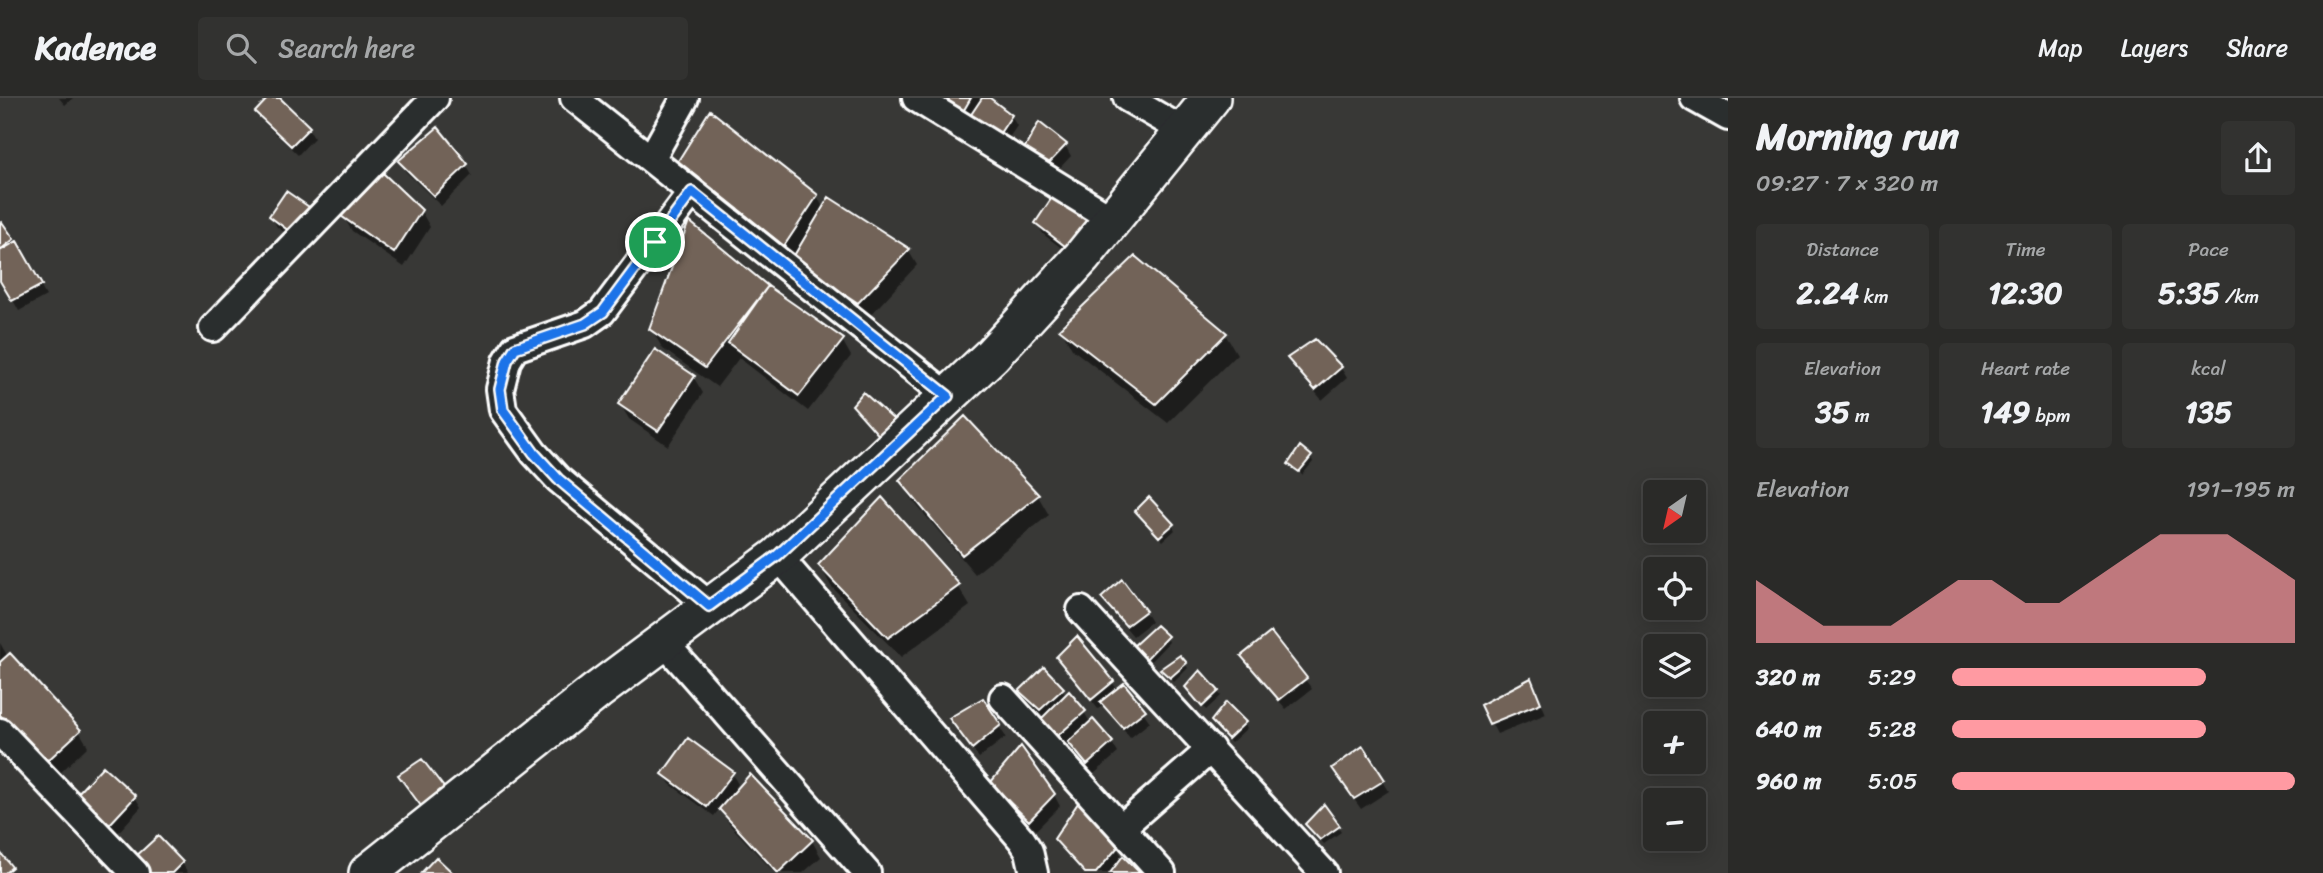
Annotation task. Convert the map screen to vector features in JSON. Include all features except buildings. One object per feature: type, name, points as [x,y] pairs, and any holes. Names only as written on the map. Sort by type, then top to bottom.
[{"type":"main road","points":[[368,873],[597,691],[778,555],[1001,345],[1114,220],[1211,98]]},
{"type":"street","points":[[214,328],[435,98]]},
{"type":"street","points":[[574,98],[948,396]]},
{"type":"street","points":[[651,159],[685,98]]},
{"type":"street","points":[[916,98],[1114,220]]},
{"type":"street","points":[[1127,98],[1184,131]]},
{"type":"street","points":[[1694,98],[1728,117]]},
{"type":"street","points":[[692,192],[603,312],[585,324],[515,348],[507,361],[500,389],[503,410],[534,453],[558,479],[709,606]]},
{"type":"street","points":[[778,555],[1022,840],[1029,852],[1034,873]]},
{"type":"street","points":[[1081,611],[1211,748],[1324,873]]},
{"type":"street","points":[[663,641],[867,873]]},
{"type":"street","points":[[1003,698],[1163,873]]},
{"type":"street","points":[[0,732],[135,873]]},
{"type":"street","points":[[1122,827],[1211,748]]},
{"type":"route","points":[[692,192],[948,396],[778,555],[709,606],[558,479],[534,453],[503,410],[500,389],[507,361],[515,348],[585,324],[603,312],[655,242],[692,192]]}]
